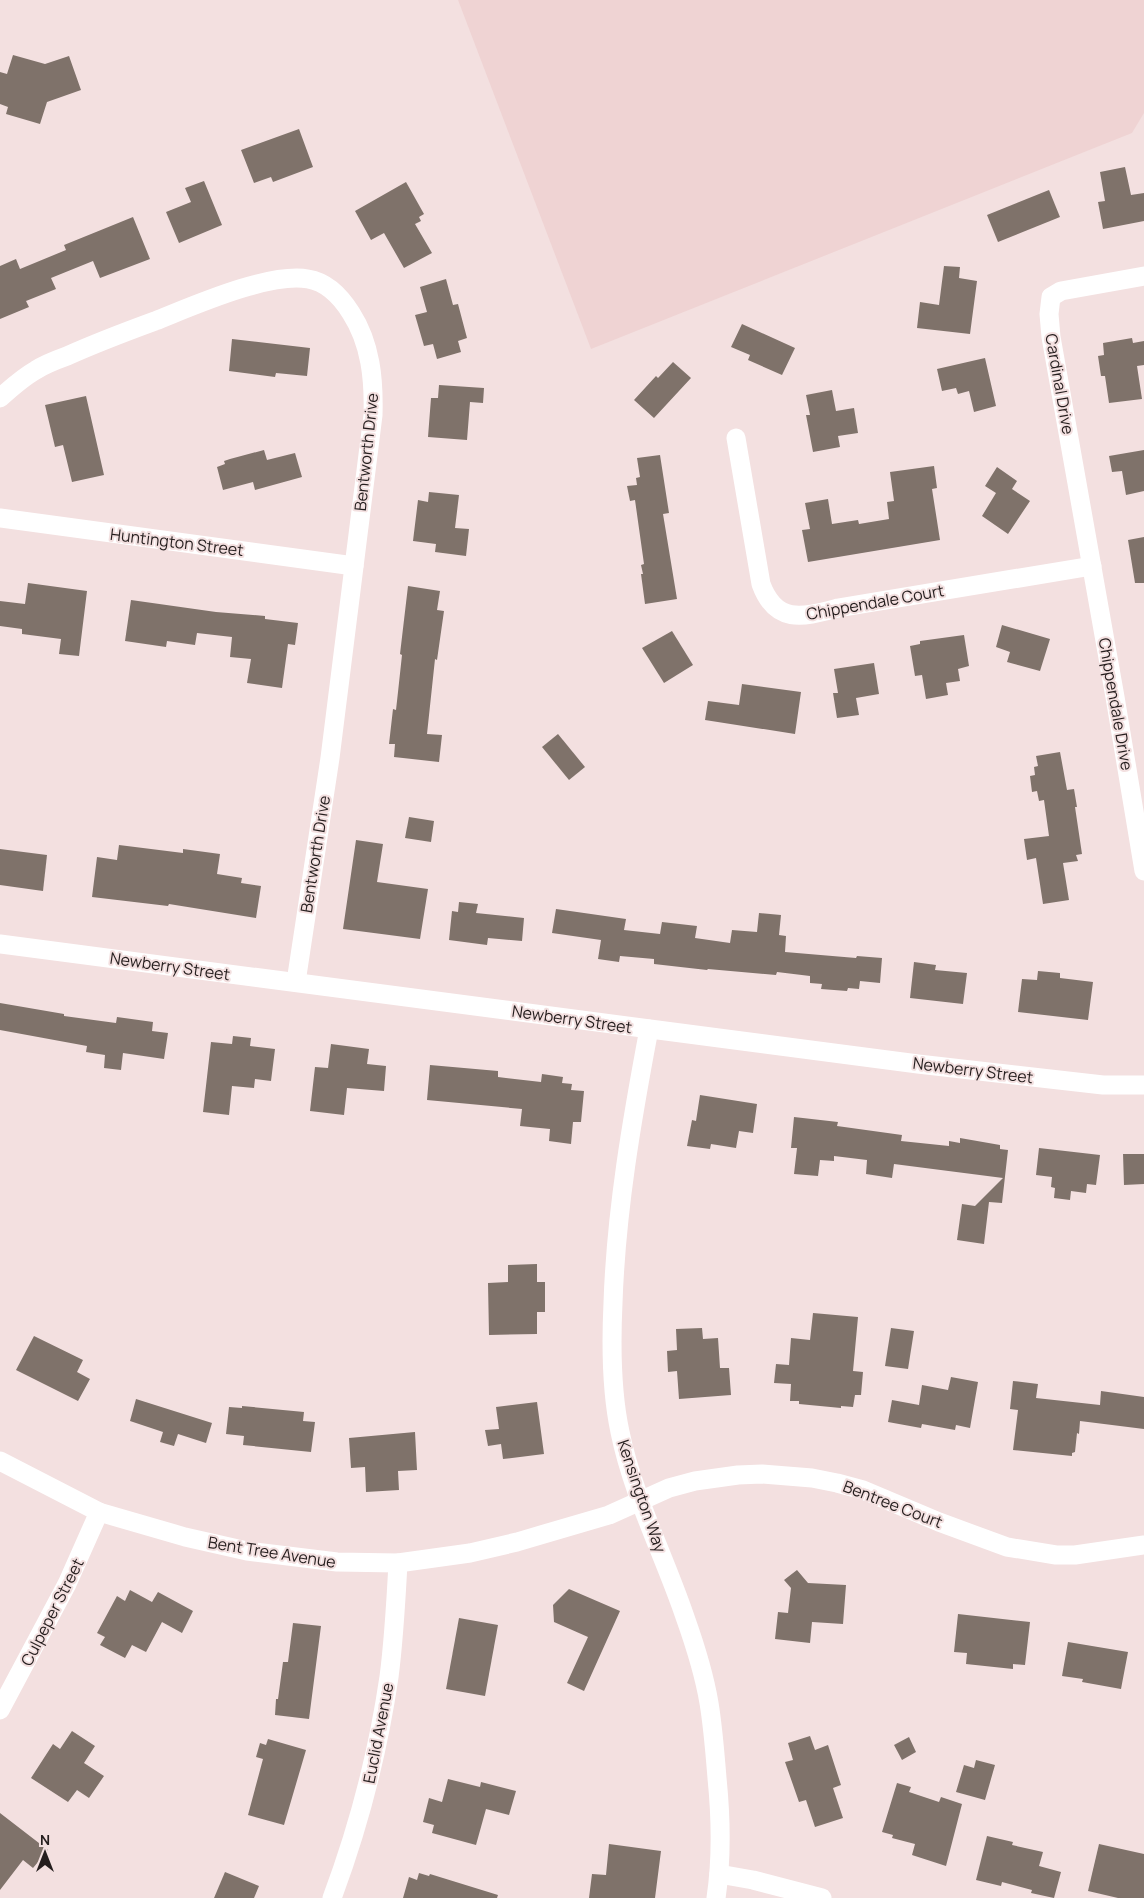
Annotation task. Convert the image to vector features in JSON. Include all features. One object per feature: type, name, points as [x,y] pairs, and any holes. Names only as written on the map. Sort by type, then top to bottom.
[{"type":"street","name":"Cardinal Drive","points":[[1092,566],[1051,337],[1050,300],[1054,294],[1061,291],[1144,276]]},
{"type":"street","name":"Bentworth Drive","points":[[0,398],[16,383],[37,368],[87,347],[264,282],[287,278],[308,279],[327,287],[343,300],[355,319],[365,341],[371,364],[374,389],[373,415],[330,758],[296,982]]},
{"type":"street","name":"Chippendale Court","points":[[736,438],[761,584],[766,597],[773,607],[784,614],[800,616],[1092,566]]},
{"type":"street","name":"Huntington Street","points":[[0,518],[354,566]]},
{"type":"street","name":"Chippendale Drive","points":[[1092,566],[1144,871]]},
{"type":"street","name":"Newberry Street","points":[[0,944],[918,1064],[1103,1085],[1144,1085]]},
{"type":"street","name":"Kensington Way","points":[[649,1029],[638,1084],[622,1200],[614,1277],[612,1329],[614,1382],[619,1429],[627,1464],[685,1616],[709,1702],[719,1795],[720,1858],[716,1898]]},
{"type":"street","name":"Bent Tree Avenue","points":[[0,1461],[99,1512],[185,1537],[262,1553],[337,1562],[398,1563],[470,1553],[517,1542],[609,1515],[641,1502]]},
{"type":"street","name":"Bentree Court","points":[[641,1502],[669,1488],[695,1481],[738,1475],[787,1475],[829,1481],[863,1490],[939,1522],[1007,1547],[1056,1555],[1075,1555],[1144,1545]]},
{"type":"street","name":"Culpeper Street","points":[[0,1710],[67,1584],[99,1512]]},
{"type":"street","name":"Euclid Avenue","points":[[332,1898],[347,1859],[362,1808],[377,1745],[391,1659],[398,1563]]},
{"type":"street","points":[[719,1874],[753,1880],[822,1898]]},
{"type":"shaded area","points":[[458,0],[1144,0],[1144,113],[1132,133],[591,349]]},
{"type":"building","points":[[13,55],[45,64],[69,56],[81,90],[47,102],[40,124],[6,114],[8,107],[0,104],[0,72],[7,74]]},
{"type":"building","points":[[299,129],[313,167],[273,182],[271,177],[254,183],[241,150]]},
{"type":"building","points":[[1125,167],[1131,195],[1144,193],[1144,221],[1103,229],[1098,202],[1105,201],[1100,172]]},
{"type":"building","points":[[204,181],[222,225],[179,243],[166,212],[191,202],[185,188]]},
{"type":"building","points":[[406,182],[424,214],[419,217],[421,221],[415,224],[432,253],[404,268],[384,233],[371,240],[355,211]]},
{"type":"building","points":[[1049,190],[1060,217],[998,242],[987,215]]},
{"type":"building","points":[[133,217],[150,259],[100,278],[93,261],[51,278],[56,289],[26,301],[29,307],[0,319],[0,266],[16,259],[20,269],[66,250],[64,245]]},
{"type":"building","points":[[944,266],[960,267],[959,278],[977,281],[970,334],[917,328],[920,302],[939,305]]},
{"type":"building","points":[[446,279],[453,305],[458,304],[467,338],[458,341],[461,352],[437,359],[433,344],[424,346],[415,315],[427,312],[420,287]]},
{"type":"building","points":[[742,324],[795,348],[782,375],[748,360],[750,355],[731,347]]},
{"type":"building","points":[[1132,338],[1133,343],[1144,341],[1144,365],[1137,366],[1142,399],[1109,403],[1105,376],[1101,376],[1098,356],[1104,355],[1103,343]]},
{"type":"building","points":[[232,339],[310,348],[307,376],[276,373],[275,377],[229,371]]},
{"type":"building","points":[[985,358],[996,406],[974,412],[969,391],[958,394],[956,388],[942,391],[937,369]]},
{"type":"building","points":[[673,362],[691,378],[654,418],[634,400],[656,376],[658,378]]},
{"type":"building","points":[[439,385],[484,388],[483,403],[470,402],[467,440],[428,437],[431,398],[438,398]]},
{"type":"building","points":[[832,390],[836,411],[854,408],[858,433],[838,436],[840,447],[813,452],[806,415],[810,415],[806,395]]},
{"type":"building","points":[[86,396],[104,475],[72,482],[63,445],[55,447],[45,405]]},
{"type":"building","points":[[264,450],[267,460],[295,453],[302,477],[255,490],[253,482],[223,490],[217,467],[225,464],[224,461]]},
{"type":"building","points":[[1144,450],[1144,491],[1126,495],[1122,471],[1112,472],[1109,456]]},
{"type":"building","points":[[660,455],[669,513],[663,514],[677,599],[645,604],[641,574],[643,574],[641,565],[644,564],[635,500],[630,501],[627,486],[637,485],[636,478],[640,477],[637,458]]},
{"type":"building","points":[[934,466],[937,488],[932,489],[940,540],[808,562],[802,530],[810,529],[805,503],[828,499],[832,524],[858,520],[859,524],[889,519],[887,502],[894,501],[890,472]]},
{"type":"building","points":[[997,467],[1017,481],[1012,489],[1030,501],[1008,534],[982,516],[996,493],[985,486]]},
{"type":"building","points":[[429,492],[459,495],[455,528],[469,529],[466,556],[435,552],[436,544],[413,541],[418,500],[428,502]]},
{"type":"building","points":[[1144,537],[1144,583],[1135,583],[1128,540]]},
{"type":"building","points":[[28,583],[87,591],[79,656],[59,654],[61,639],[22,634],[22,629],[0,626],[0,601],[25,604]]},
{"type":"building","points":[[408,586],[440,591],[437,610],[444,611],[437,660],[435,659],[427,734],[442,735],[439,762],[394,757],[395,744],[389,744],[393,709],[396,710]]},
{"type":"building","points":[[131,600],[216,612],[265,616],[265,619],[298,623],[295,645],[288,644],[282,688],[247,683],[251,659],[230,657],[232,637],[197,633],[195,645],[167,641],[166,647],[125,641]]},
{"type":"building","points":[[1002,625],[1050,639],[1040,671],[1007,662],[1010,652],[996,647]]},
{"type":"building","points":[[672,631],[693,665],[664,683],[642,648]]},
{"type":"building","points":[[964,635],[969,666],[958,669],[960,681],[946,683],[948,695],[926,699],[922,675],[915,676],[910,646],[920,644],[920,641]]},
{"type":"building","points":[[874,663],[879,694],[856,698],[859,715],[837,718],[833,693],[838,693],[834,669]]},
{"type":"building","points":[[742,684],[801,692],[795,734],[705,720],[708,701],[739,705]]},
{"type":"building","points":[[558,734],[585,767],[569,780],[542,747]]},
{"type":"building","points":[[1060,752],[1067,790],[1074,789],[1082,854],[1076,855],[1078,861],[1063,863],[1069,900],[1043,904],[1036,858],[1027,860],[1024,839],[1049,836],[1044,800],[1039,801],[1037,791],[1032,792],[1030,776],[1035,775],[1034,767],[1038,766],[1036,756]]},
{"type":"building","points":[[409,817],[434,821],[431,842],[405,838]]},
{"type":"building","points":[[356,840],[383,844],[377,882],[428,889],[420,939],[343,929]]},
{"type":"building","points":[[119,845],[183,853],[183,849],[220,854],[217,874],[242,878],[241,883],[261,886],[256,918],[169,904],[168,906],[92,897],[97,857],[117,860]]},
{"type":"building","points":[[0,849],[47,855],[43,891],[0,885]]},
{"type":"building","points":[[459,902],[478,904],[476,913],[524,918],[522,941],[488,938],[487,945],[449,940],[452,911],[458,912]]},
{"type":"building","points":[[556,909],[626,919],[624,930],[660,934],[662,922],[697,926],[695,938],[730,943],[732,930],[757,932],[759,913],[781,915],[779,935],[786,936],[785,952],[856,958],[857,956],[882,958],[880,983],[860,981],[859,989],[848,988],[847,991],[821,989],[822,984],[810,983],[810,976],[777,972],[776,975],[707,970],[654,964],[654,959],[620,956],[619,962],[598,959],[601,940],[552,933]]},
{"type":"building","points":[[914,962],[936,965],[935,970],[967,973],[963,1004],[910,998]]},
{"type":"building","points":[[1038,971],[1060,973],[1060,978],[1093,982],[1088,1020],[1018,1012],[1022,979],[1037,980]]},
{"type":"building","points":[[0,1003],[64,1014],[64,1016],[116,1023],[117,1017],[153,1022],[152,1031],[168,1033],[164,1059],[123,1053],[121,1070],[104,1068],[105,1055],[86,1052],[87,1046],[0,1030]]},
{"type":"building","points":[[233,1036],[251,1038],[250,1046],[275,1049],[271,1081],[255,1079],[254,1088],[232,1086],[229,1115],[203,1112],[211,1042],[232,1044]]},
{"type":"building","points":[[331,1044],[369,1049],[367,1064],[386,1066],[384,1091],[347,1088],[344,1115],[310,1111],[315,1067],[328,1068]]},
{"type":"building","points":[[430,1065],[498,1071],[498,1077],[541,1082],[542,1074],[563,1077],[562,1083],[572,1084],[571,1090],[584,1091],[581,1122],[573,1122],[571,1144],[549,1141],[550,1129],[520,1126],[522,1109],[427,1100]]},
{"type":"building","points":[[700,1095],[757,1104],[753,1133],[739,1131],[736,1148],[711,1144],[710,1149],[687,1146],[692,1120],[696,1121]]},
{"type":"building","points":[[794,1117],[838,1122],[837,1126],[902,1135],[901,1141],[949,1146],[949,1141],[960,1143],[960,1138],[1000,1145],[1000,1149],[1008,1150],[1002,1203],[989,1202],[984,1244],[957,1240],[962,1204],[975,1206],[1003,1178],[894,1164],[892,1178],[866,1174],[867,1160],[834,1156],[834,1161],[820,1160],[818,1176],[794,1174],[797,1148],[791,1148]]},
{"type":"building","points":[[1039,1148],[1100,1155],[1096,1185],[1087,1184],[1086,1193],[1071,1191],[1070,1200],[1054,1198],[1055,1188],[1051,1187],[1052,1177],[1036,1175]]},
{"type":"building","points":[[1123,1154],[1144,1154],[1144,1184],[1124,1185]]},
{"type":"building","points":[[537,1264],[537,1282],[545,1282],[545,1312],[537,1312],[537,1334],[489,1335],[488,1283],[508,1282],[508,1265]]},
{"type":"building","points":[[813,1313],[858,1317],[853,1371],[863,1372],[861,1395],[855,1395],[853,1407],[841,1406],[841,1408],[799,1404],[799,1401],[790,1401],[791,1384],[774,1383],[776,1364],[789,1365],[791,1338],[810,1340]]},
{"type":"building","points":[[702,1328],[703,1339],[718,1338],[720,1368],[729,1368],[731,1395],[679,1399],[677,1371],[668,1372],[667,1351],[677,1350],[676,1329]]},
{"type":"building","points":[[891,1328],[914,1331],[908,1369],[885,1366]]},
{"type":"building","points":[[34,1336],[83,1360],[77,1372],[90,1379],[78,1401],[16,1370]]},
{"type":"building","points":[[951,1377],[978,1382],[970,1428],[956,1425],[955,1430],[922,1424],[921,1428],[888,1422],[892,1400],[919,1405],[922,1385],[948,1390]]},
{"type":"building","points":[[1013,1381],[1038,1384],[1036,1398],[1100,1405],[1101,1391],[1144,1397],[1144,1429],[1080,1421],[1075,1452],[1072,1453],[1072,1456],[1013,1450],[1018,1410],[1010,1409]]},
{"type":"building","points":[[136,1399],[212,1423],[206,1443],[178,1434],[174,1446],[160,1442],[163,1432],[130,1421]]},
{"type":"building","points":[[537,1402],[544,1454],[503,1459],[501,1444],[488,1446],[485,1430],[499,1429],[496,1407]]},
{"type":"building","points":[[242,1406],[304,1412],[303,1421],[315,1422],[311,1452],[243,1445],[244,1436],[226,1434],[229,1407],[242,1408]]},
{"type":"building","points":[[415,1432],[417,1470],[398,1471],[399,1490],[366,1492],[365,1467],[351,1468],[349,1438]]},
{"type":"building","points":[[797,1570],[808,1583],[846,1585],[843,1624],[812,1622],[810,1643],[775,1639],[778,1612],[788,1613],[791,1588],[784,1580]]},
{"type":"building","points":[[569,1589],[620,1611],[584,1691],[567,1683],[588,1637],[554,1622],[553,1605]]},
{"type":"building","points":[[130,1590],[152,1602],[158,1592],[193,1611],[182,1633],[162,1622],[146,1652],[132,1645],[125,1658],[100,1645],[105,1637],[97,1633],[117,1596],[125,1601]]},
{"type":"building","points":[[958,1614],[1030,1622],[1025,1665],[1013,1664],[1013,1669],[966,1664],[967,1653],[954,1652]]},
{"type":"building","points":[[459,1618],[498,1625],[485,1696],[446,1689]]},
{"type":"building","points":[[293,1623],[321,1626],[309,1719],[275,1715],[283,1662],[288,1662]]},
{"type":"building","points":[[1068,1642],[1128,1652],[1121,1689],[1082,1682],[1083,1679],[1062,1676]]},
{"type":"building","points":[[72,1731],[95,1746],[84,1763],[104,1776],[89,1798],[77,1790],[68,1802],[31,1778],[53,1744],[60,1749]]},
{"type":"building","points":[[810,1736],[815,1750],[828,1745],[841,1785],[833,1788],[843,1818],[815,1827],[806,1800],[799,1802],[785,1762],[793,1760],[788,1743]]},
{"type":"building","points":[[909,1737],[916,1752],[902,1760],[894,1745]]},
{"type":"building","points":[[268,1739],[306,1750],[284,1825],[248,1815],[263,1759],[256,1757],[260,1743],[266,1745]]},
{"type":"building","points":[[976,1760],[995,1765],[985,1800],[956,1792],[964,1765],[974,1768]]},
{"type":"building","points":[[448,1779],[480,1787],[481,1782],[516,1791],[509,1815],[486,1809],[476,1845],[432,1833],[434,1825],[423,1822],[429,1798],[442,1802]]},
{"type":"building","points":[[897,1783],[911,1787],[909,1792],[939,1802],[941,1797],[962,1804],[946,1866],[912,1855],[915,1844],[892,1838],[893,1835],[882,1832]]},
{"type":"building","points":[[0,1813],[48,1850],[33,1868],[23,1860],[0,1890]]},
{"type":"building","points":[[987,1836],[1013,1842],[1012,1845],[1043,1852],[1039,1866],[1061,1872],[1054,1898],[1031,1893],[1032,1890],[1002,1882],[1001,1886],[976,1880]]},
{"type":"building","points":[[609,1844],[661,1851],[655,1898],[589,1898],[592,1874],[606,1875]]},
{"type":"building","points":[[1099,1844],[1144,1854],[1144,1898],[1118,1898],[1088,1891]]},
{"type":"building","points":[[225,1872],[259,1886],[254,1898],[214,1898]]},
{"type":"building","points":[[419,1873],[429,1876],[430,1874],[498,1895],[497,1898],[403,1898],[409,1877],[417,1880]]}]
